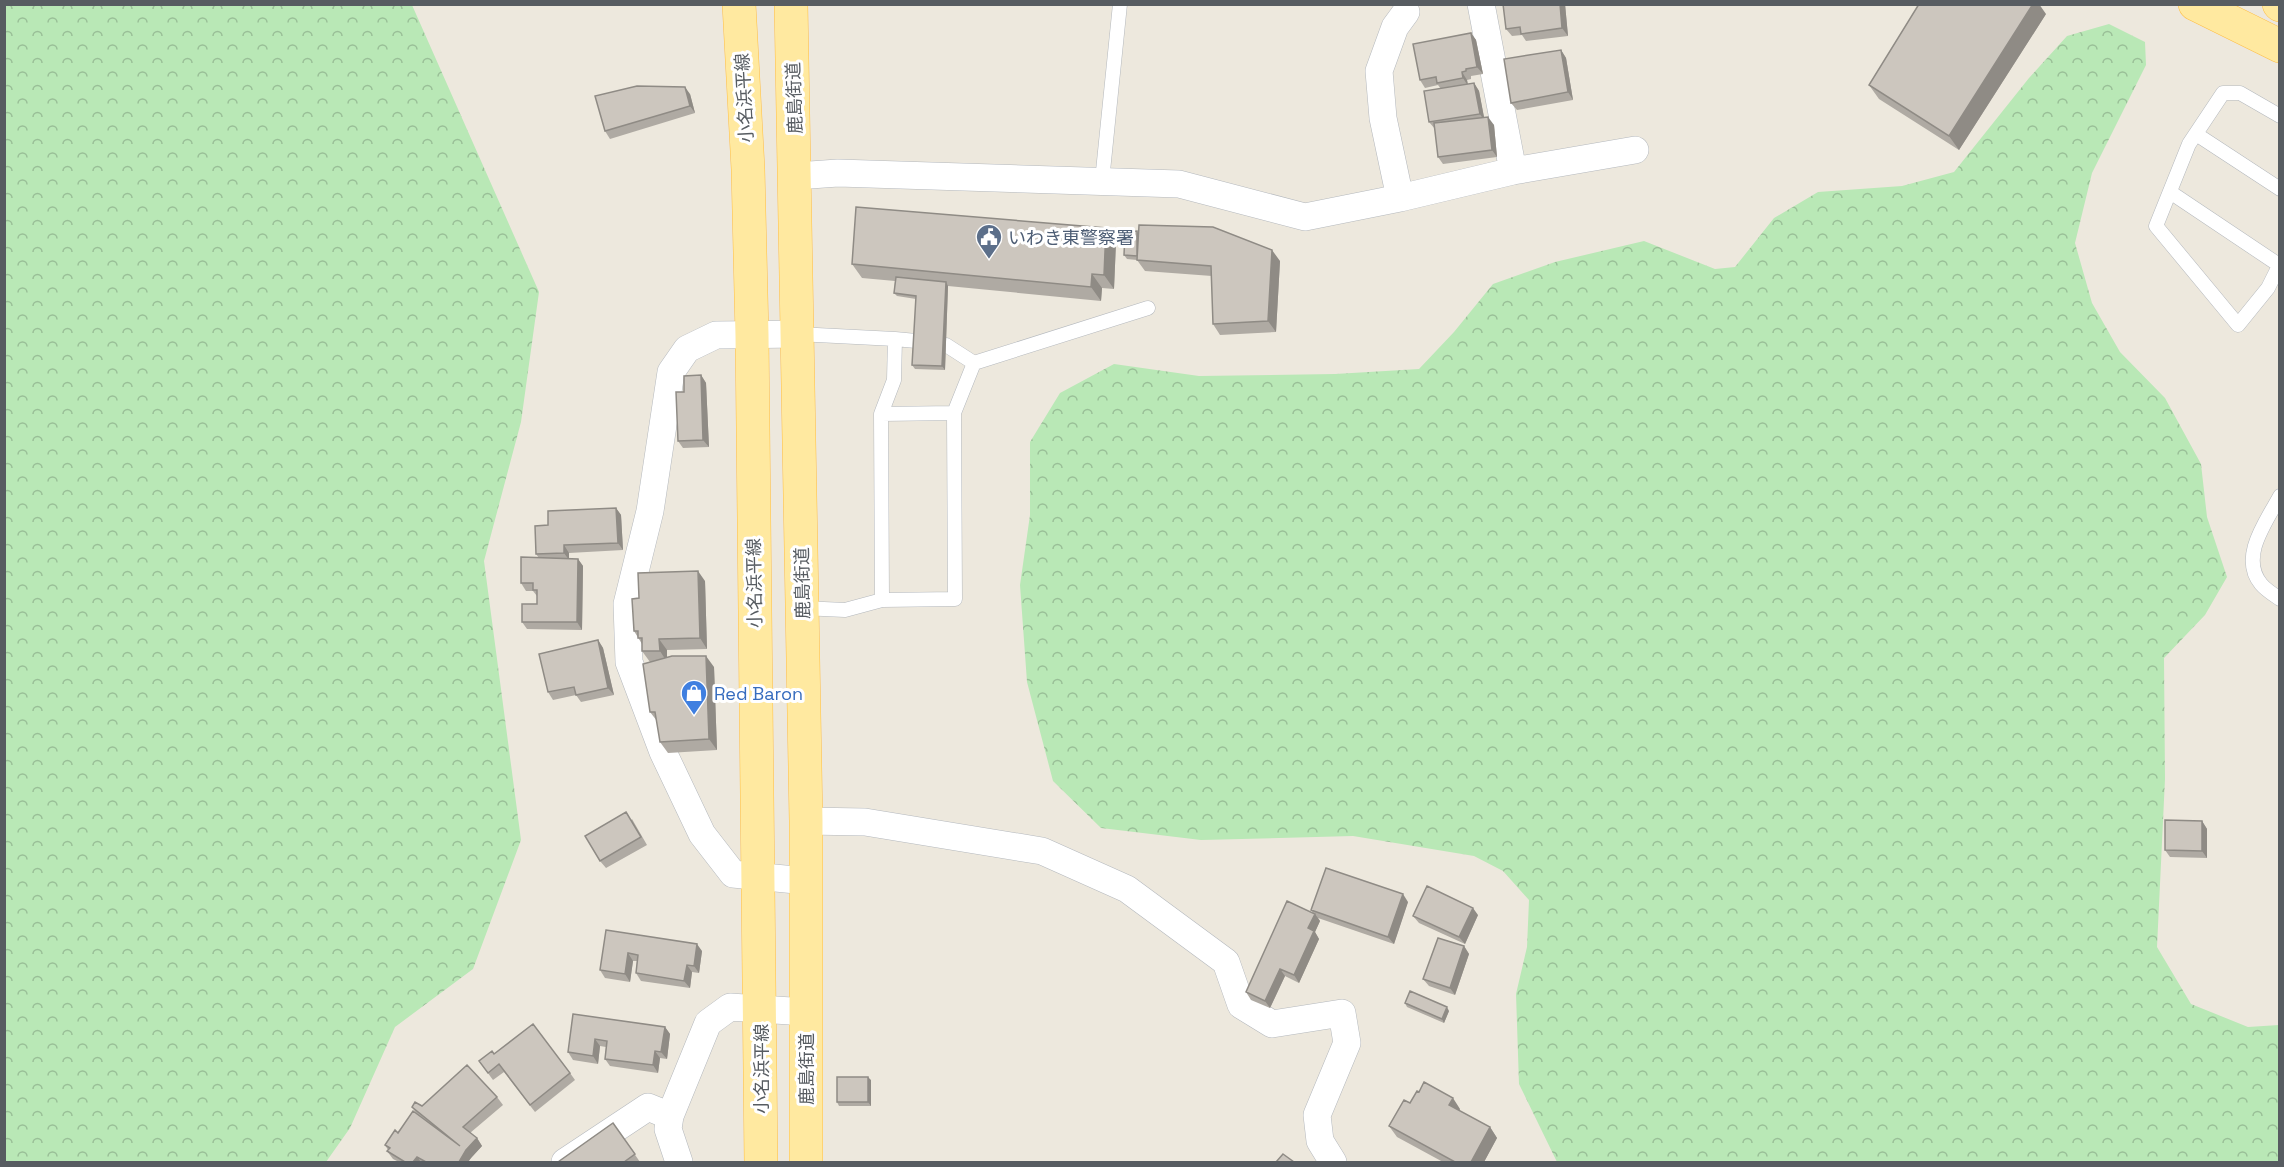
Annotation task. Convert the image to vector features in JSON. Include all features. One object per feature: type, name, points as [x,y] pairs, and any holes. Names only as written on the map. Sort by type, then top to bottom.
[{"type":"main road","name":"小名浜平線","points":[[739,4],[748,169],[752,335],[761,1162]]},
{"type":"main road","points":[[2195,4],[2280,46]]},
{"type":"main road","name":"鹿島街道","points":[[792,5],[806,821],[806,1162]]},
{"type":"street","points":[[1481,4],[1513,171]]},
{"type":"street","points":[[1400,198],[1383,118],[1379,70],[1395,27],[1406,12]]},
{"type":"street","points":[[796,176],[838,173],[1179,184],[1305,217],[1400,198],[1513,171],[1635,150]]},
{"type":"street","points":[[796,334],[716,335],[687,349],[671,372],[650,511],[627,604],[629,662],[663,752],[702,834],[733,874],[806,881]]},
{"type":"street","points":[[806,821],[865,822],[1042,851],[1127,889],[1226,962],[1241,1005],[1272,1024],[1342,1013],[1347,1043],[1317,1115],[1320,1141],[1333,1162]]},
{"type":"street","points":[[679,1162],[668,1129],[670,1116],[708,1023],[730,1007],[806,1012]]},
{"type":"street","points":[[565,1162],[648,1107],[670,1116]]},
{"type":"lane","points":[[1102,181],[1120,4]]},
{"type":"lane","points":[[2170,192],[2279,265],[2268,288],[2238,325],[2156,226],[2189,144],[2223,93],[2240,93],[2280,117]]},
{"type":"lane","points":[[2196,134],[2280,189]]},
{"type":"lane","points":[[974,363],[1148,308]]},
{"type":"lane","points":[[796,334],[916,341]]},
{"type":"lane","points":[[882,600],[881,414],[894,380],[895,339]]},
{"type":"lane","points":[[946,345],[974,363]]},
{"type":"lane","points":[[802,608],[845,610],[882,600],[955,599],[954,413],[974,363]]},
{"type":"lane","points":[[881,414],[954,413]]},
{"type":"lane","points":[[2280,496],[2258,538],[2251,558],[2260,583],[2280,600]]},
{"type":"green space","points":[[5,4],[412,5],[539,292],[521,422],[484,561],[521,840],[473,969],[395,1027],[350,1128],[326,1162],[5,1162]]},
{"type":"green space","points":[[2109,24],[2145,42],[2146,65],[2092,173],[2075,243],[2092,303],[2120,352],[2165,398],[2201,464],[2207,517],[2227,577],[2205,615],[2164,658],[2165,779],[2157,947],[2191,1004],[2248,1027],[2279,1025],[2279,1162],[1557,1162],[1519,1084],[1516,994],[1527,947],[1529,900],[1503,871],[1474,856],[1353,836],[1201,840],[1101,828],[1053,781],[1027,682],[1020,585],[1030,515],[1030,442],[1060,393],[1114,364],[1199,376],[1335,374],[1419,369],[1454,332],[1493,284],[1555,262],[1644,241],[1715,269],[1735,267],[1774,218],[1818,192],[1902,186],[1954,172],[2029,78],[2067,36]]},
{"type":"building","points":[[1503,4],[1560,4],[1562,28],[1521,34],[1520,27],[1506,29]]},
{"type":"building","points":[[1919,4],[2033,4],[1949,136],[1869,85]]},
{"type":"building","points":[[1471,33],[1477,67],[1462,72],[1463,78],[1437,83],[1436,77],[1420,80],[1413,44]]},
{"type":"building","points":[[1561,50],[1568,92],[1511,103],[1504,59]]},
{"type":"building","points":[[1474,83],[1480,114],[1429,122],[1424,91]]},
{"type":"building","points":[[637,86],[685,87],[690,106],[605,131],[595,96]]},
{"type":"building","points":[[1488,117],[1492,150],[1438,157],[1434,123]]},
{"type":"building","name":"いわき東警察署","points":[[856,207],[1106,228],[1104,275],[1092,274],[1091,287],[852,264]]},
{"type":"building","points":[[1139,225],[1213,227],[1272,250],[1268,321],[1213,324],[1211,266],[1137,260]]},
{"type":"building","points":[[1137,231],[1137,256],[1124,255],[1125,232]]},
{"type":"building","points":[[896,277],[946,282],[942,366],[912,365],[916,296],[894,293]]},
{"type":"building","points":[[701,375],[703,440],[678,441],[676,392],[684,392],[684,376]]},
{"type":"building","points":[[616,508],[618,543],[564,545],[564,553],[536,554],[535,526],[548,525],[548,511]]},
{"type":"building","points":[[521,557],[578,559],[577,622],[522,622],[522,604],[537,604],[537,590],[533,590],[533,583],[521,583]]},
{"type":"building","points":[[698,571],[700,638],[659,639],[660,651],[642,651],[642,638],[638,638],[638,631],[634,631],[632,599],[639,598],[638,573]]},
{"type":"building","points":[[598,640],[608,688],[576,695],[574,687],[548,692],[539,654]]},
{"type":"building","points":[[672,656],[706,656],[709,739],[660,742],[655,712],[650,712],[643,664]]},
{"type":"building","points":[[626,812],[641,837],[600,861],[585,836]]},
{"type":"building","points":[[2165,820],[2202,821],[2202,851],[2165,850]]},
{"type":"building","points":[[1326,868],[1403,894],[1388,937],[1311,910]]},
{"type":"building","points":[[1427,886],[1473,908],[1459,937],[1413,916]]},
{"type":"building","points":[[1287,901],[1315,914],[1308,928],[1314,931],[1294,975],[1280,969],[1265,1001],[1246,992]]},
{"type":"building","points":[[606,930],[697,944],[694,966],[687,965],[684,981],[636,973],[638,955],[628,953],[625,974],[600,970]]},
{"type":"building","points":[[1438,938],[1464,946],[1450,988],[1423,979]]},
{"type":"building","points":[[1410,991],[1447,1007],[1442,1019],[1405,1003]]},
{"type":"building","points":[[573,1014],[665,1027],[661,1052],[655,1051],[653,1065],[605,1059],[607,1041],[595,1039],[593,1056],[568,1052]]},
{"type":"building","points":[[533,1024],[570,1073],[530,1105],[499,1064],[488,1073],[479,1061],[492,1051],[494,1054]]},
{"type":"building","points":[[467,1065],[497,1097],[463,1127],[477,1138],[459,1162],[426,1162],[417,1157],[413,1162],[405,1162],[387,1151],[390,1148],[385,1145],[395,1130],[398,1133],[413,1111],[460,1146],[412,1107],[415,1102],[422,1106]]},
{"type":"building","points":[[837,1077],[868,1077],[868,1102],[837,1102]]},
{"type":"building","points":[[1424,1082],[1453,1098],[1449,1105],[1490,1127],[1471,1162],[1455,1162],[1389,1126],[1404,1100],[1410,1103]]},
{"type":"building","points":[[613,1123],[635,1154],[624,1162],[558,1162]]},
{"type":"building","points":[[1283,1154],[1294,1162],[1276,1162]]},
{"type":"place","name":"いわき東警察署","points":[[989,260]]},
{"type":"place","name":"Red Baron","points":[[694,716]]}]
